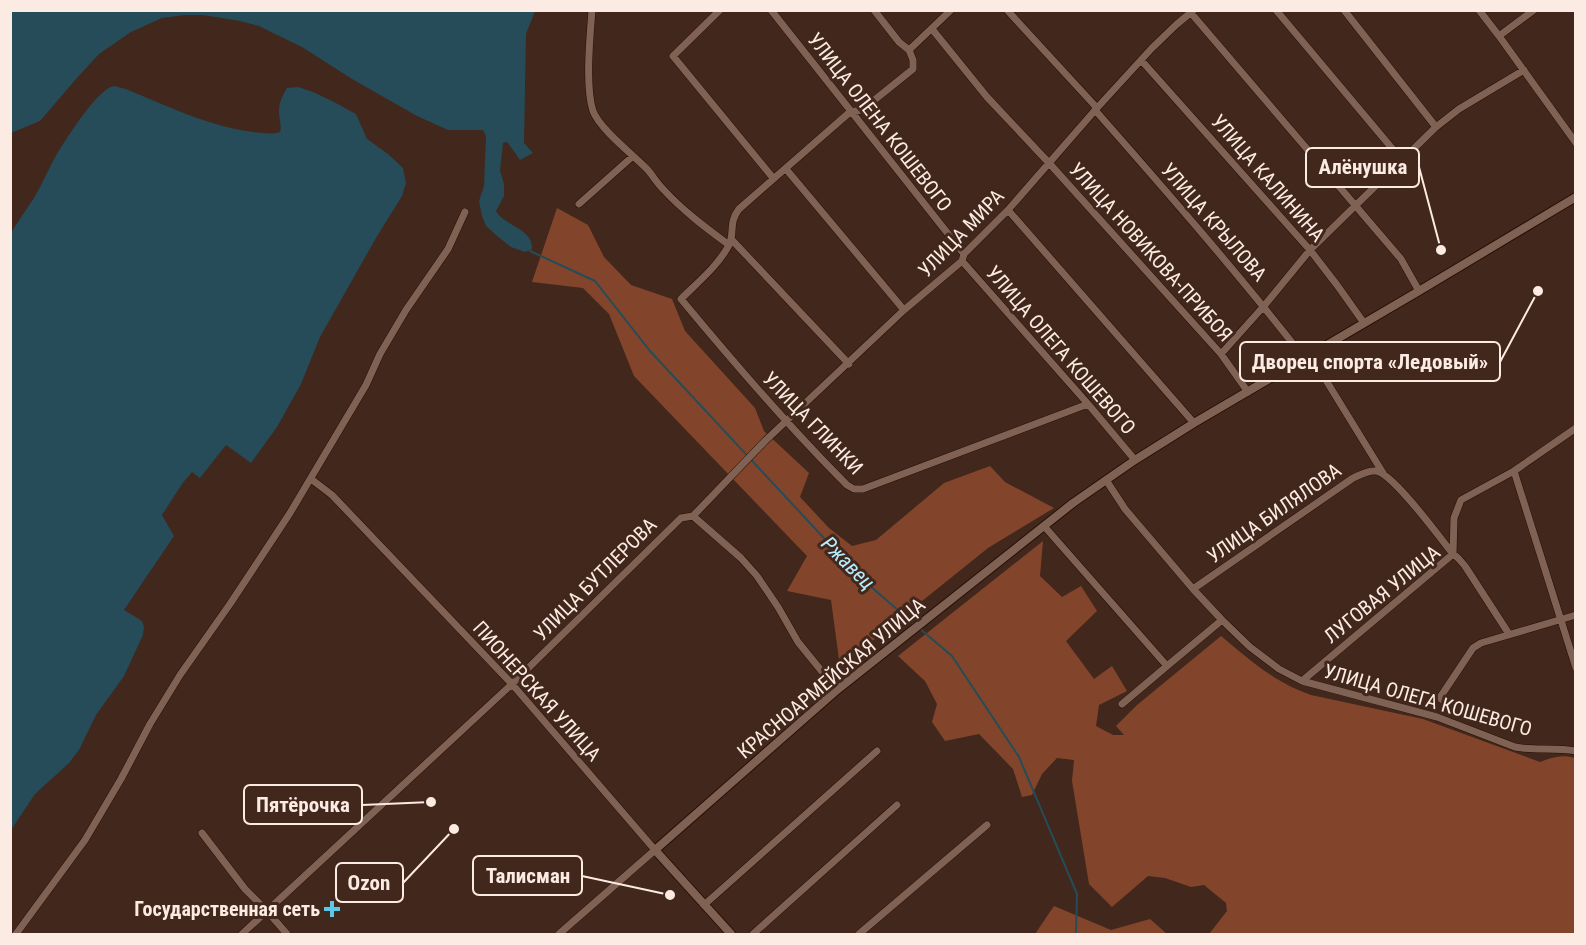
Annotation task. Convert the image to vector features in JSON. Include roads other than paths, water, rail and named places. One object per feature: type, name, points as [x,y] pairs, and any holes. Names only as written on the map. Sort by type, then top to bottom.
[{"type":"street","points":[[592,10],[589,78],[593,111],[598,121],[646,168],[661,188],[694,218],[730,242],[849,364]]},
{"type":"street","points":[[720,10],[674,56],[773,178]]},
{"type":"street","name":"УЛИЦА ОЛЕНА КОШЕВОГО","points":[[771,10],[963,257]]},
{"type":"street","points":[[730,242],[734,216],[739,209],[850,112],[862,111],[913,69],[913,60],[909,50],[899,42],[874,10]]},
{"type":"street","points":[[909,50],[951,10]]},
{"type":"street","points":[[1007,10],[1096,109]]},
{"type":"street","points":[[1276,10],[1401,159]]},
{"type":"street","points":[[1344,10],[1436,127]]},
{"type":"street","points":[[1479,10],[1575,143]]},
{"type":"street","points":[[1499,36],[1534,10]]},
{"type":"street","points":[[1192,12],[1401,260],[1419,291]]},
{"type":"street","name":"УЛИЦА МИРА","points":[[787,422],[963,257],[1008,210],[1141,60],[1192,12]]},
{"type":"street","name":"УЛИЦА НОВИКОВА-ПРИБОЯ","points":[[932,29],[987,97],[1221,354],[1248,392]]},
{"type":"street","name":"УЛИЦА КАЛИНИНА","points":[[1141,60],[1310,250],[1364,323]]},
{"type":"street","points":[[1221,354],[1310,250],[1401,159],[1459,109],[1524,70]]},
{"type":"street","name":"УЛИЦА КРЫЛОВА","points":[[1096,109],[1324,377],[1379,472],[1392,481],[1453,554]]},
{"type":"street","points":[[579,204],[633,156]]},
{"type":"street","points":[[786,169],[904,310]]},
{"type":"street","name":"КРАСНОАРМЕЙСКАЯ УЛИЦА","points":[[559,934],[837,690],[1073,503],[1194,423],[1575,197]]},
{"type":"street","points":[[1008,210],[1194,423]]},
{"type":"street","points":[[16,934],[85,840],[180,675],[290,513],[366,385],[380,354],[406,310],[448,249],[465,212]]},
{"type":"street","name":"УЛИЦА ГЛИНКИ","points":[[730,242],[718,261],[681,299],[732,361],[787,422],[847,485],[854,489],[862,489],[1088,404]]},
{"type":"street","name":"УЛИЦА ОЛЕГА КОШЕВОГО","points":[[963,257],[1135,460]]},
{"type":"street","name":"УЛИЦА БУТЛЕРОВА","points":[[242,934],[512,684],[681,518],[693,516],[765,441],[787,422]]},
{"type":"street","points":[[1453,554],[1454,518],[1461,500],[1514,471],[1575,428]]},
{"type":"street","points":[[1514,471],[1575,668]]},
{"type":"street","name":"УЛИЦА БИЛЯЛОВА","points":[[1193,588],[1353,478],[1365,472],[1379,472]]},
{"type":"street","name":"ПИОНЕРСКАЯ УЛИЦА","points":[[311,479],[332,495],[512,684],[731,934]]},
{"type":"street","name":"УЛИЦА ОЛЕГА КОШЕВОГО","points":[[1106,480],[1125,508],[1222,620],[1250,647],[1279,669],[1302,681],[1437,717],[1515,747],[1575,750]]},
{"type":"street","points":[[693,516],[741,558],[757,576],[798,642],[837,690]]},
{"type":"street","points":[[1044,526],[1167,666]]},
{"type":"street","name":"ЛУГОВАЯ УЛИЦА","points":[[1302,681],[1453,554],[1465,566],[1509,634]]},
{"type":"street","points":[[1456,713],[1441,699],[1441,696],[1473,648],[1481,643],[1575,615]]},
{"type":"street","points":[[1122,704],[1222,620]]},
{"type":"street","points":[[705,905],[877,751]]},
{"type":"street","points":[[753,934],[897,805]]},
{"type":"street","points":[[859,934],[987,825]]},
{"type":"street","points":[[202,833],[254,900],[287,934]]},
{"type":"water","points":[[10,11],[535,11],[526,34],[524,143],[533,153],[520,160],[508,143],[503,143],[500,171],[504,184],[504,196],[496,211],[528,236],[532,249],[525,252],[511,247],[486,226],[479,201],[484,186],[486,136],[483,130],[448,130],[417,116],[302,47],[259,26],[240,21],[203,15],[185,15],[162,18],[131,32],[99,54],[40,121],[11,133]]},
{"type":"water","points":[[114,86],[220,125],[270,134],[280,132],[280,106],[287,88],[298,87],[356,114],[367,139],[403,168],[406,183],[402,196],[320,337],[301,384],[277,427],[251,463],[226,445],[200,478],[192,472],[162,515],[174,536],[124,610],[142,621],[144,627],[143,635],[124,676],[96,715],[79,750],[69,763],[35,794],[11,830],[11,233],[34,198],[75,125],[100,95]]},
{"type":"waterway","name":"Ржавец","points":[[530,251],[595,281],[650,351],[862,579],[914,624]]},
{"type":"waterway","name":"Ржавец","points":[[919,628],[952,656],[1019,757],[1077,894],[1076,934]]},
{"type":"place","name":"Алёнушка","points":[[1441,250]]},
{"type":"place","name":"Дворец спорта «Ледовый»","points":[[1538,291]]},
{"type":"place","name":"Пятёрочка","points":[[431,802]]},
{"type":"place","name":"Ozon","points":[[454,829]]},
{"type":"place","name":"Талисман","points":[[670,895]]},
{"type":"place","name":"Государственная сеть","points":[[332,909]]}]
